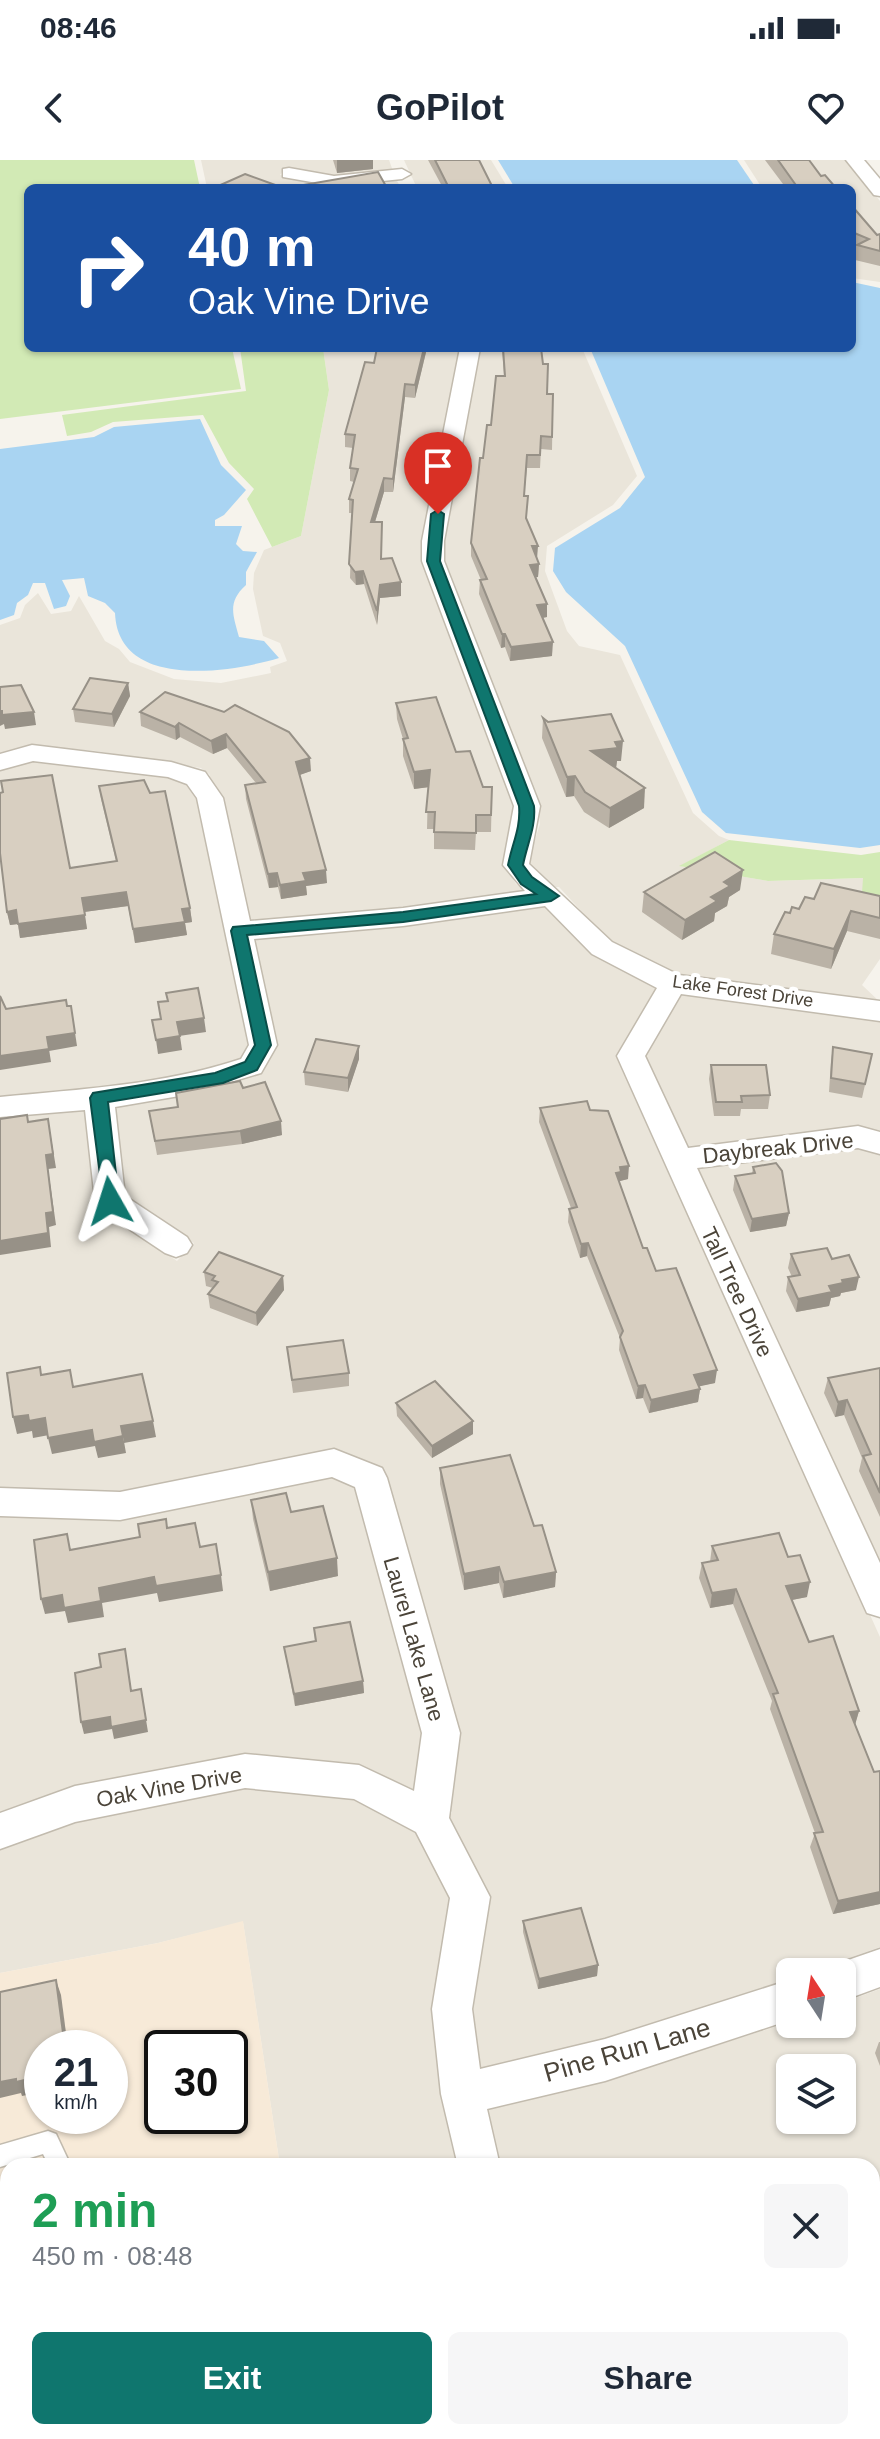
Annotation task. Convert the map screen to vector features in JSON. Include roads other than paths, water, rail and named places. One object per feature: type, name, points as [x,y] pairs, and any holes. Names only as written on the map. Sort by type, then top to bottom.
[{"type":"street","points":[[855,160],[880,191]]},
{"type":"street","points":[[289,173],[334,181],[402,174]]},
{"type":"street","name":"Lake Forest Drive","points":[[469,352],[433,541],[433,561],[527,806],[528,824],[519,844],[516,865],[527,880],[551,896],[602,948],[673,984],[880,1011]]},
{"type":"street","points":[[0,762],[32,753],[94,758],[171,770],[196,778],[210,798],[263,1045],[251,1066],[217,1079],[99,1098],[0,1107]]},
{"type":"street","points":[[239,931],[403,917],[551,896]]},
{"type":"street","name":"Tall Tree Drive","points":[[673,984],[631,1056],[880,1602]]},
{"type":"street","points":[[99,1098],[110,1201],[176,1245]]},
{"type":"street","name":"Daybreak Drive","points":[[676,1160],[858,1137],[880,1143]]},
{"type":"street","name":"Laurel Lake Lane","points":[[0,1502],[120,1506],[334,1463],[370,1478],[441,1733],[430,1819]]},
{"type":"street","name":"Oak Vine Drive","points":[[0,1831],[75,1804],[245,1771],[359,1782],[430,1819]]},
{"type":"street","points":[[430,1819],[470,1897],[452,2009],[462,2094],[477,2158]]},
{"type":"street","points":[[856,1976],[880,1968]]},
{"type":"street","name":"Pine Run Lane","points":[[462,2094],[605,2060],[776,2005]]},
{"type":"lane","points":[[0,2156],[48,2142],[56,2158]]},
{"type":"water","points":[[498,160],[737,160],[753,184],[513,184]]},
{"type":"water","points":[[856,283],[880,288],[880,845],[860,848],[726,833],[702,812],[625,646],[566,592],[553,571],[555,548],[620,508],[645,477],[592,352],[856,352]]},
{"type":"water","points":[[200,419],[221,465],[246,490],[224,515],[215,520],[215,526],[242,526],[236,544],[243,551],[257,552],[246,572],[246,585],[234,603],[239,637],[264,641],[279,658],[206,671],[155,665],[135,655],[121,638],[115,613],[105,603],[88,596],[84,578],[62,580],[70,596],[66,606],[54,609],[45,583],[33,583],[28,595],[17,603],[14,615],[0,620],[0,449],[94,437],[114,427]]}]
